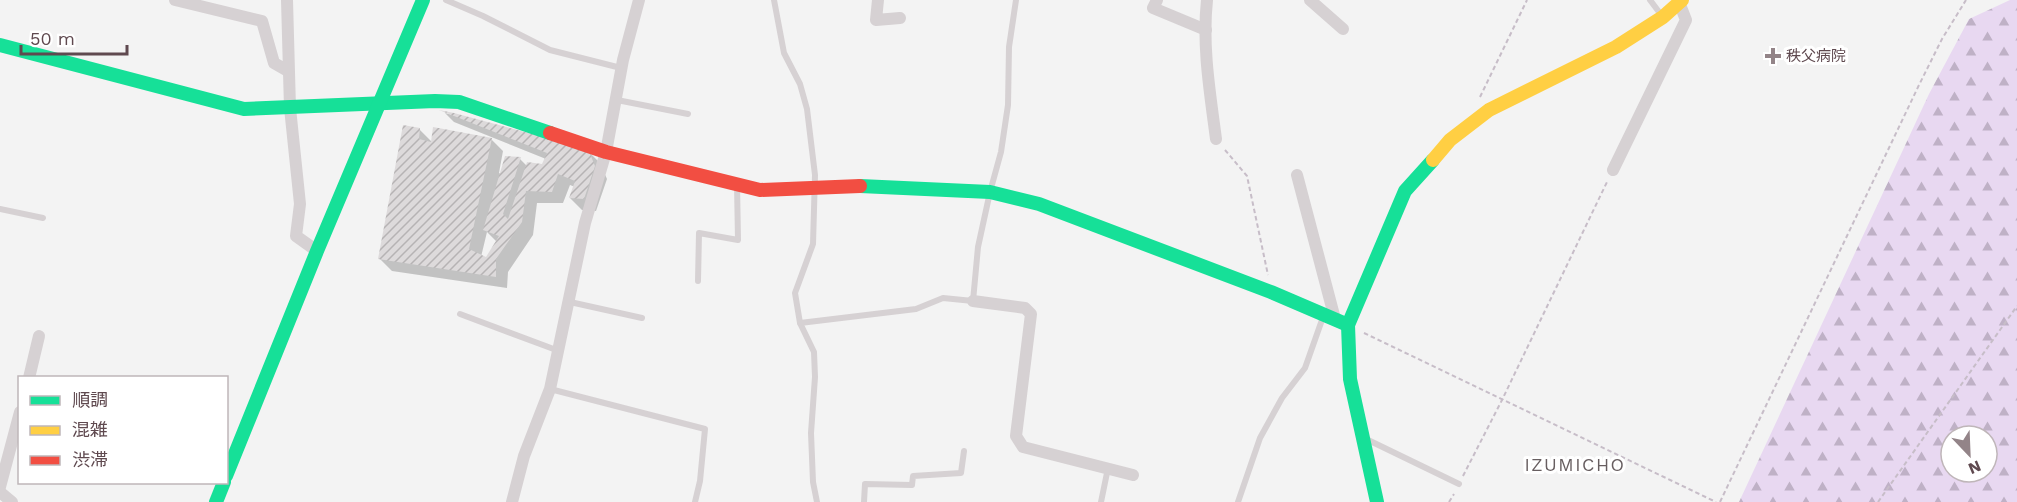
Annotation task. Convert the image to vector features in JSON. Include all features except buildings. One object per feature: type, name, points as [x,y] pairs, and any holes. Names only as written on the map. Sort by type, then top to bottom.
[{"type":"street","points":[[175,0],[262,21],[274,63],[288,71]]},
{"type":"street","points":[[287,0],[290,108],[300,204],[296,236],[317,250]]},
{"type":"street","points":[[228,471],[317,250],[423,0]]},
{"type":"street","points":[[512,502],[524,456],[550,389],[560,351],[585,224],[606,152],[622,68],[639,0]]},
{"type":"street","points":[[878,0],[876,20],[900,18]]},
{"type":"street","points":[[1156,0],[1153,8],[1206,30]]},
{"type":"street","points":[[1207,0],[1207,73],[1216,139]]},
{"type":"street","points":[[1310,0],[1343,29]]},
{"type":"street","points":[[1336,319],[1405,191],[1450,140],[1489,110],[1616,47],[1663,17],[1681,1],[1686,20],[1613,170]]},
{"type":"street","points":[[0,45],[244,109],[459,102],[606,152],[760,190],[873,185],[990,192],[1039,204],[1336,319]]},
{"type":"street","points":[[1297,175],[1348,364],[1377,502]]},
{"type":"street","points":[[973,301],[1025,308],[1032,314],[1016,436],[1023,447],[1133,475]]},
{"type":"street","points":[[29,376],[39,336]]},
{"type":"street","points":[[0,487],[18,420]]},
{"type":"street","points":[[216,502],[224,484]]},
{"type":"street","points":[[0,492],[12,502]]},
{"type":"lane","points":[[446,0],[550,50],[622,68]]},
{"type":"lane","points":[[774,0],[783,53],[800,84],[807,109],[815,175],[813,244],[795,293],[800,323],[814,352],[815,376],[811,433],[813,482],[817,502]]},
{"type":"lane","points":[[800,323],[916,309],[943,298],[973,301],[978,247],[1001,152],[1006,117],[1009,47],[1016,0]]},
{"type":"lane","points":[[1650,0],[1663,17]]},
{"type":"lane","points":[[617,100],[688,114]]},
{"type":"lane","points":[[698,281],[699,233],[738,240],[737,184]]},
{"type":"lane","points":[[0,208],[43,218]]},
{"type":"lane","points":[[570,302],[642,318]]},
{"type":"lane","points":[[460,314],[560,351]]},
{"type":"lane","points":[[1238,502],[1260,438],[1281,398],[1305,368],[1336,319]]},
{"type":"lane","points":[[550,389],[705,429],[700,481],[695,502]]},
{"type":"lane","points":[[1363,437],[1459,484]]},
{"type":"lane","points":[[864,502],[865,484],[912,485],[913,476],[961,473],[963,451]]},
{"type":"lane","points":[[1101,502],[1108,468]]},
{"type":"path","points":[[1489,110],[1479,97],[1527,0]]},
{"type":"path","points":[[1336,319],[1718,502],[1919,85],[1942,39],[1966,0]]},
{"type":"path","points":[[1216,139],[1247,176],[1271,292]]},
{"type":"path","points":[[1449,502],[1502,400],[1613,170]]},
{"type":"path","points":[[1878,502],[2017,306]]},
{"type":"green space","points":[[2010,0],[2017,0],[2017,502],[1739,502],[1929,94],[1969,19]]},
{"type":"traffic: fast","points":[[228,471],[317,251],[423,0]]},
{"type":"traffic: fast","points":[[0,45],[244,109],[459,102],[550,133]]},
{"type":"traffic: fast","points":[[1377,502],[1350,379],[1348,325],[1405,191],[1433,160]]},
{"type":"traffic: fast","points":[[860,186],[990,192],[1039,204],[1271,292],[1348,325]]},
{"type":"traffic: fast","points":[[216,502],[223,484]]},
{"type":"traffic: slow","points":[[1433,160],[1450,140],[1489,110],[1616,47],[1663,17],[1682,0]]},
{"type":"traffic: jam","points":[[550,133],[606,152],[760,190],[860,186]]},
{"type":"place","name":"秩父病院","points":[[1773,56]]},
{"type":"district","name":"IZUMICHO","points":[[1575,465]]}]
